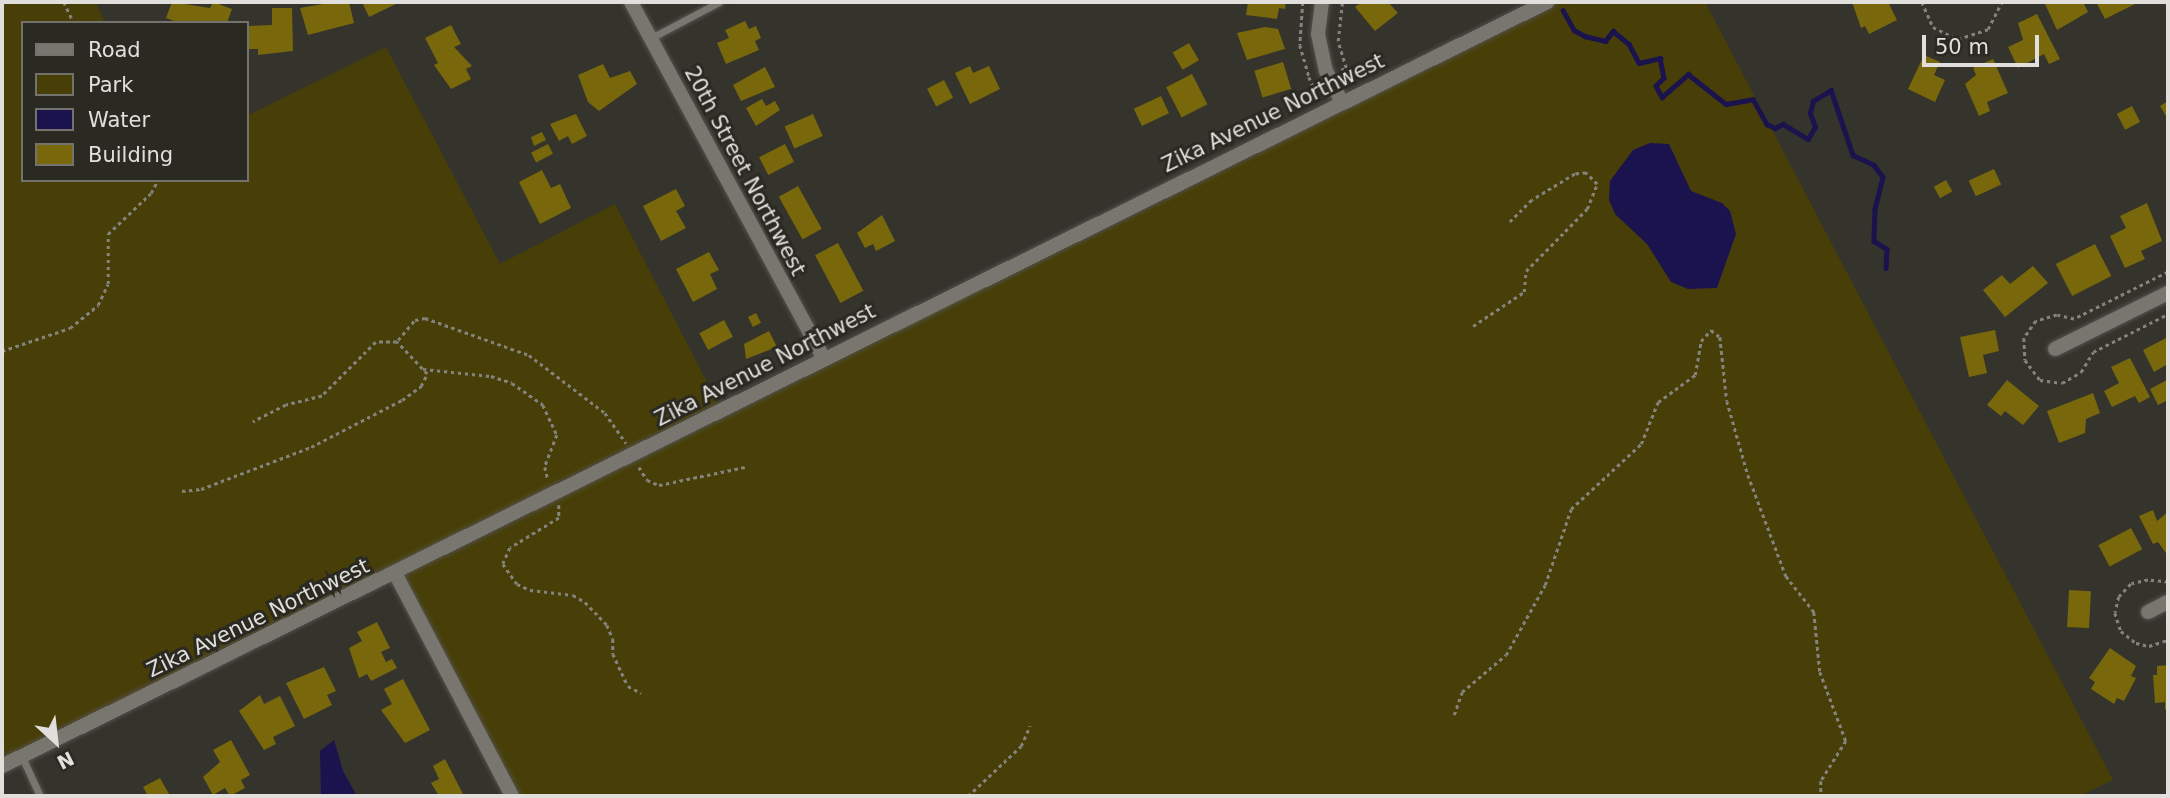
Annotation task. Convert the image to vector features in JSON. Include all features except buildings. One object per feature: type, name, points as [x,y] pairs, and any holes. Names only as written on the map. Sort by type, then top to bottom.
[{"type":"street","name":"20th Street Northwest","points":[[631,2],[781,287],[824,359]]},
{"type":"street","points":[[1322,2],[1318,34],[1326,71],[1342,103]]},
{"type":"street","name":"Zika Avenue Northwest","points":[[2,766],[396,575],[824,359],[1548,2]]},
{"type":"street","points":[[2054,349],[2168,293]]},
{"type":"street","points":[[396,575],[512,796]]},
{"type":"street","points":[[2148,612],[2168,602]]},
{"type":"lane","points":[[651,37],[719,2]]},
{"type":"lane","points":[[21,756],[40,796]]},
{"type":"path","points":[[64,2],[73,21]]},
{"type":"path","points":[[1342,2],[1338,41],[1346,68]]},
{"type":"path","points":[[1922,2],[1933,27],[1958,39],[1988,29],[2002,2]]},
{"type":"path","points":[[1472,326],[1524,292],[1530,265],[1587,209],[1597,184],[1586,173],[1575,174],[1532,200],[1510,222]]},
{"type":"path","points":[[2,351],[70,328],[98,305],[108,284],[108,234],[151,193],[157,182]]},
{"type":"path","points":[[397,342],[415,320],[425,318],[529,355],[605,413],[647,480],[659,485],[745,467]]},
{"type":"path","points":[[1454,715],[1462,692],[1506,656],[1545,584],[1571,509],[1641,444],[1658,402],[1695,374],[1701,341],[1711,330],[1720,337],[1727,401],[1748,475],[1786,576],[1814,612],[1820,672],[1846,741],[1821,781],[1821,796]]},
{"type":"path","points":[[182,491],[201,489],[311,447],[402,400],[421,387],[427,374],[397,342],[376,342],[322,396],[286,405],[253,422]]},
{"type":"path","points":[[968,796],[1021,746],[1030,726]]},
{"type":"green space","points":[[2,2],[95,2],[105,21],[21,21],[21,182],[248,182],[248,116],[386,47],[500,264],[615,204],[722,411],[1547,2],[1705,2],[2113,780],[2080,796],[512,796],[395,575],[2,759]]},
{"type":"water","points":[[1650,143],[1669,144],[1691,191],[1722,203],[1730,211],[1736,234],[1717,288],[1688,289],[1671,282],[1647,244],[1615,214],[1609,200],[1610,181],[1633,150]]},
{"type":"water","points":[[334,740],[343,771],[357,796],[321,796],[320,751]]},
{"type":"waterway","points":[[1563,10],[1574,30],[1585,36],[1605,41],[1613,31],[1629,44],[1639,63],[1660,58],[1664,78],[1656,86],[1662,97],[1688,74],[1726,104],[1753,99],[1767,124],[1775,128],[1783,124],[1808,139],[1815,127],[1810,113],[1813,101],[1831,90],[1853,155],[1874,165],[1883,177],[1875,210],[1874,241],[1887,249],[1886,268]]}]
